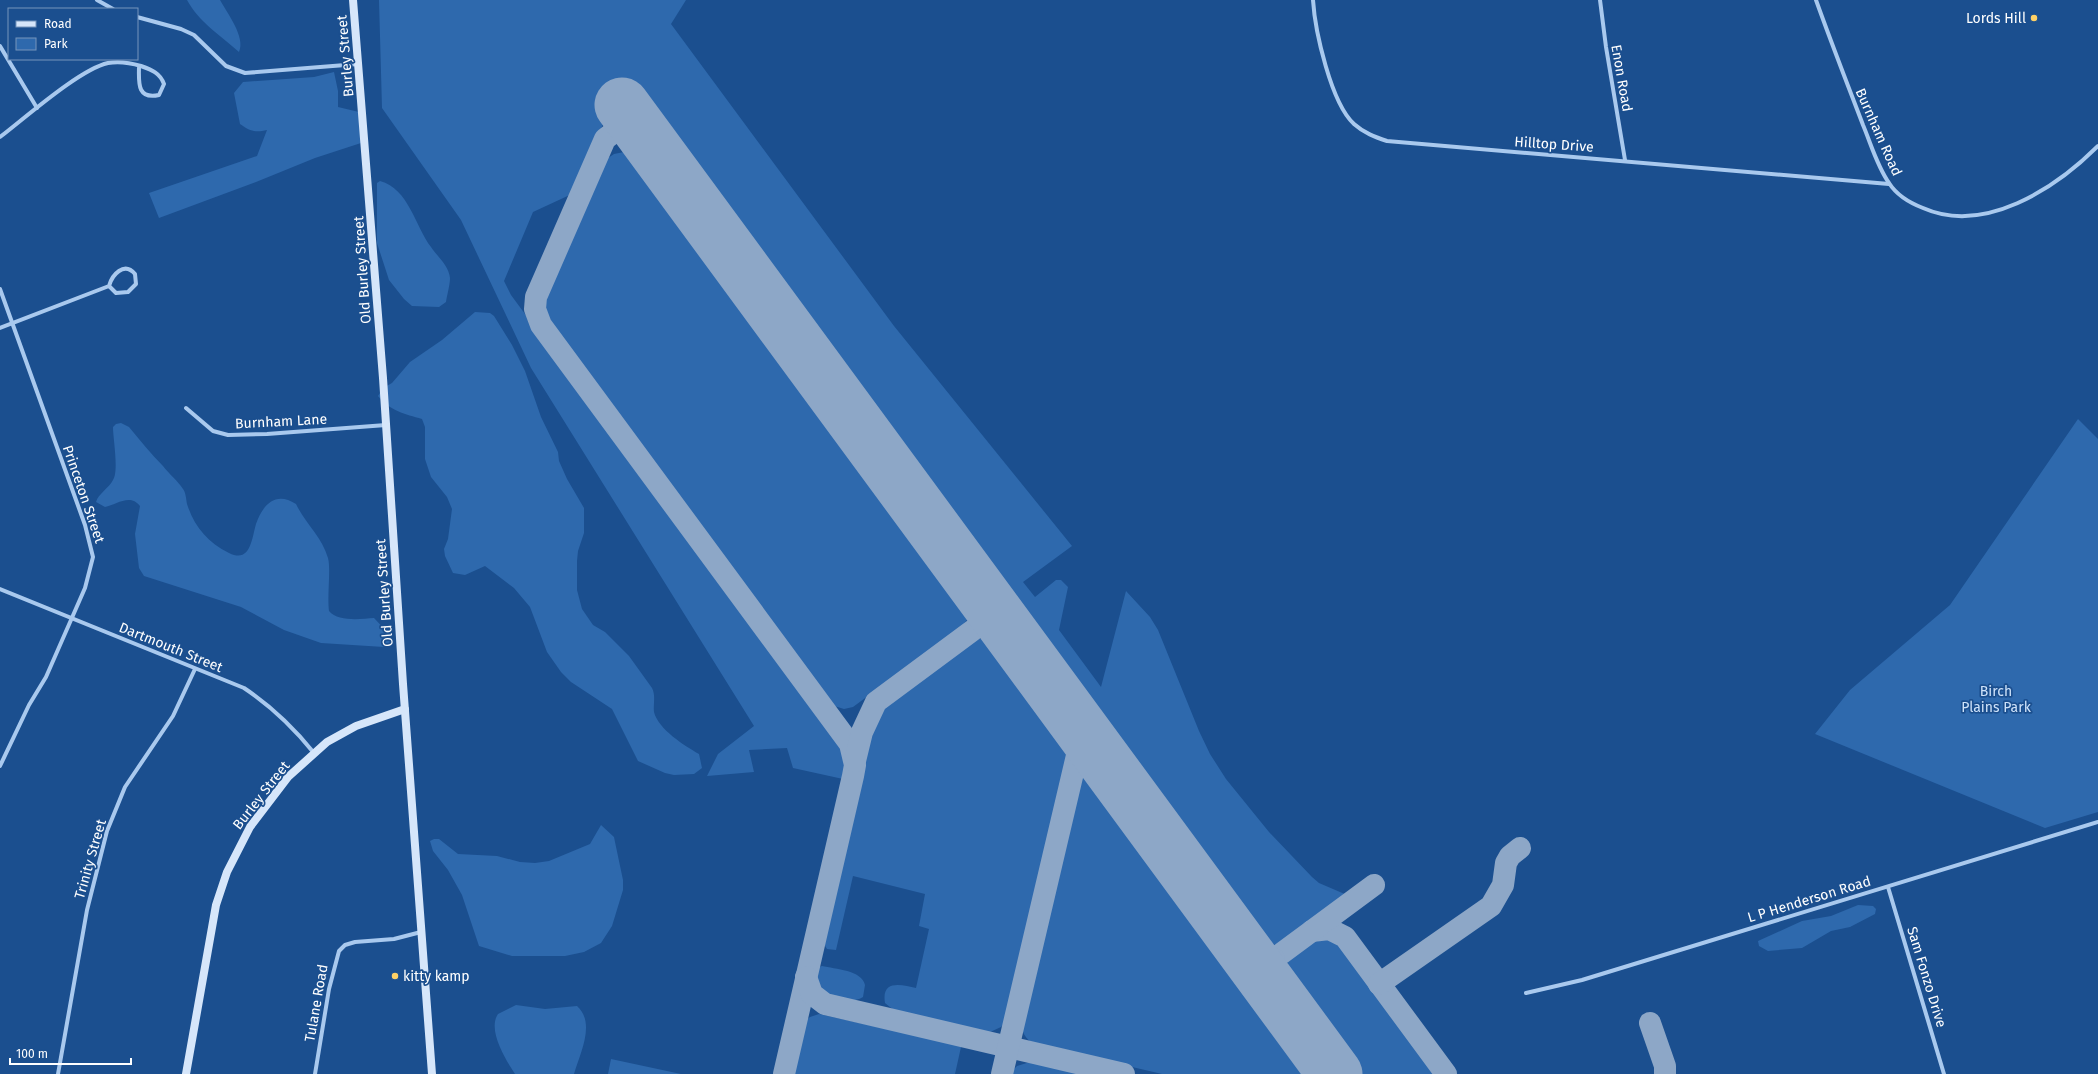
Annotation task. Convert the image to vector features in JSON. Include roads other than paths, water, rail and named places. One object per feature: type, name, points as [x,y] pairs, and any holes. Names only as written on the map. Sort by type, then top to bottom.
[{"type":"main road","name":"Burley Street","points":[[353,0],[362,110]]},
{"type":"main road","name":"Old Burley Street","points":[[362,110],[432,1074]]},
{"type":"main road","name":"Burley Street","points":[[186,1074],[216,905],[227,872],[239,845],[254,822],[288,777],[327,742],[356,726],[405,709]]},
{"type":"street","points":[[97,0],[111,8]]},
{"type":"street","name":"Hilltop Drive","points":[[1313,0],[1314,13],[1327,72],[1348,118],[1363,131],[1387,140],[1410,144],[1625,160],[1889,184]]},
{"type":"street","name":"Enon Road","points":[[1600,0],[1606,47],[1625,160]]},
{"type":"street","name":"Burnham Road","points":[[1816,0],[1845,80],[1881,169],[1889,184],[1897,192],[1915,204],[1943,215],[1978,216],[2020,201],[2050,185],[2098,146]]},
{"type":"street","points":[[138,17],[180,28],[194,35],[226,66],[245,73],[358,64]]},
{"type":"street","points":[[0,46],[8,59]]},
{"type":"street","points":[[8,60],[37,108]]},
{"type":"street","points":[[0,137],[37,108],[91,70],[108,63],[139,66],[152,70],[161,77],[164,84],[159,95],[147,95],[142,92],[139,87],[139,66]]},
{"type":"street","points":[[0,328],[108,286],[111,279],[118,271],[126,269],[135,274],[136,284],[128,292],[116,293],[108,286]]},
{"type":"street","name":"Princeton Street","points":[[0,289],[92,547],[92,567],[72,618],[46,677],[29,705],[0,766]]},
{"type":"street","name":"Burnham Lane","points":[[186,408],[213,431],[228,435],[268,434],[386,425]]},
{"type":"street","name":"Dartmouth Street","points":[[0,589],[244,688],[259,698],[299,733],[314,753]]},
{"type":"street","name":"Trinity Street","points":[[58,1074],[87,910],[107,831],[126,787],[173,716],[195,669]]},
{"type":"street","name":"L P Henderson Road","points":[[1526,993],[1582,980],[2098,822]]},
{"type":"street","name":"Sam Fonzo Drive","points":[[1888,887],[1944,1074]]},
{"type":"street","name":"Tulane Road","points":[[315,1074],[329,989],[339,951],[345,945],[355,942],[394,939],[422,932]]},
{"type":"place","name":"Lords Hill","points":[[2034,18]]},
{"type":"place","name":"kitty kamp","points":[[395,976]]},
{"type":"park label","name":"Birch Plains Park","points":[[1996,700]]}]
